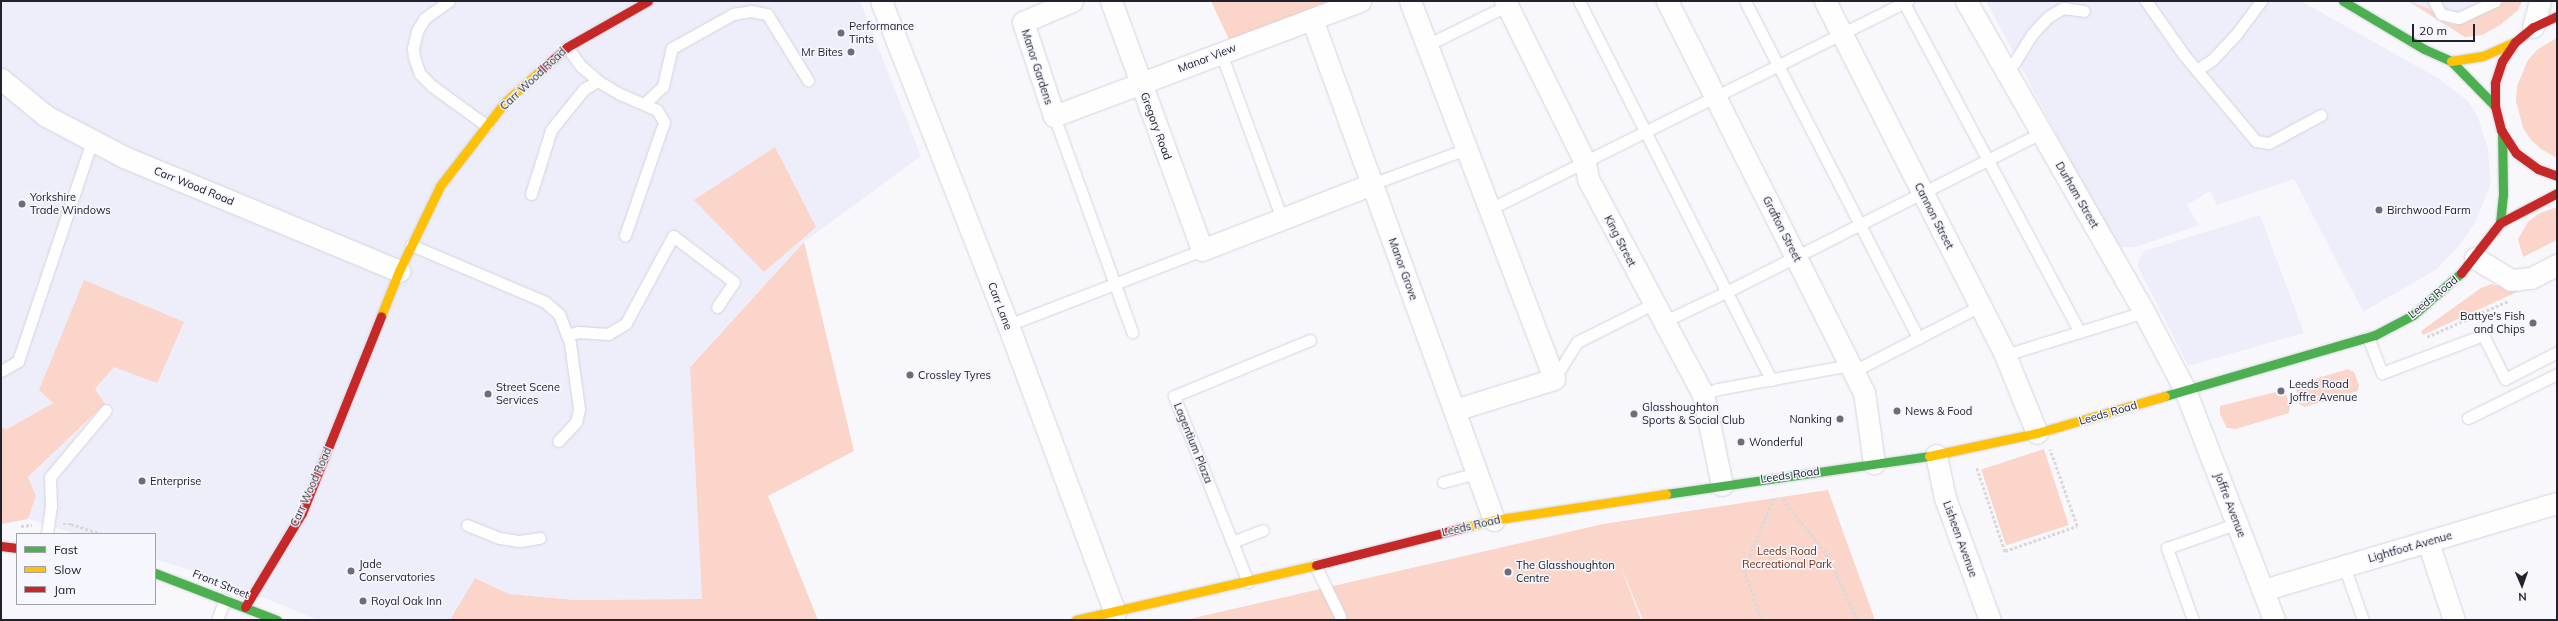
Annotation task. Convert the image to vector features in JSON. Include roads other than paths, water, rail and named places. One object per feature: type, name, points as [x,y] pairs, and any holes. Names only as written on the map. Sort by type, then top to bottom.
[{"type":"main road","name":"Carr Wood Road","points":[[245,607],[302,513],[399,271],[440,186],[505,102],[567,47],[607,22],[648,1]]},
{"type":"main road","points":[[2343,1],[2424,49],[2451,62],[2495,106]]},
{"type":"main road","points":[[2500,223],[2503,185],[2502,130],[2495,106],[2495,83],[2502,61],[2515,42],[2533,27],[2557,16]]},
{"type":"main road","points":[[2451,62],[2483,56],[2515,42]]},
{"type":"main road","points":[[2502,130],[2516,152],[2538,169],[2557,176]]},
{"type":"main road","name":"Leeds Road","points":[[1076,620],[1115,613],[1248,582],[1494,520],[1722,484],[2043,440],[2185,390],[2368,337],[2413,315],[2447,287],[2475,258],[2500,223],[2557,193]]},
{"type":"main road","points":[[1,546],[16,548]]},
{"type":"main road","name":"Front Street","points":[[156,573],[225,598],[277,620]]},
{"type":"street","name":"Carr Lane","points":[[881,1],[1008,324],[1115,613]]},
{"type":"street","name":"Manor Gardens","points":[[1054,116],[1023,22],[1072,1]]},
{"type":"street","name":"Gregory Road","points":[[1111,1],[1202,250]]},
{"type":"street","name":"Manor View","points":[[1054,116],[1360,1]]},
{"type":"street","points":[[1410,1],[1554,379],[1455,410]]},
{"type":"street","name":"Grafton Street","points":[[1667,1],[1864,392],[1874,463]]},
{"type":"street","name":"Cannon Street","points":[[1825,1],[2005,355],[2043,440]]},
{"type":"street","name":"Durham Street","points":[[1966,1],[2144,312],[2185,390]]},
{"type":"street","points":[[2533,27],[2540,1]]},
{"type":"street","name":"King Street","points":[[1509,2],[1585,162],[1588,179],[1658,313],[1703,394],[1722,484]]},
{"type":"street","name":"Manor Grove","points":[[1312,19],[1494,520]]},
{"type":"street","name":"Carr Wood Road","points":[[1,79],[46,116],[92,141],[143,165],[399,271]]},
{"type":"street","points":[[1202,250],[1372,184]]},
{"type":"street","points":[[2475,258],[2511,280],[2531,278],[2556,268]]},
{"type":"street","name":"Joffre Avenue","points":[[2185,390],[2238,523],[2274,620]]},
{"type":"street","name":"Lisheen Avenue","points":[[1936,455],[1945,498],[1990,620]]},
{"type":"street","name":"Lightfoot Avenue","points":[[2263,590],[2557,503]]},
{"type":"street","points":[[2428,542],[2454,620]]},
{"type":"lane","points":[[449,1],[425,18],[417,31],[413,48],[414,57],[420,74],[432,86],[487,126]]},
{"type":"lane","points":[[1579,1],[1771,380]]},
{"type":"lane","points":[[1745,1],[1918,338]]},
{"type":"lane","points":[[2146,1],[2197,70],[2256,141],[2269,143],[2321,115]]},
{"type":"lane","points":[[2197,70],[2212,60],[2254,12],[2261,1]]},
{"type":"lane","points":[[2254,12],[2270,1]]},
{"type":"lane","points":[[2434,1],[2441,14],[2459,18],[2496,1]]},
{"type":"lane","points":[[1427,45],[1509,2]]},
{"type":"lane","points":[[1490,209],[1906,2],[2080,332]]},
{"type":"lane","points":[[2006,70],[2048,17],[2063,8],[2084,12]]},
{"type":"lane","points":[[645,103],[664,86],[672,48],[733,14],[751,11],[767,14],[808,80]]},
{"type":"lane","points":[[567,47],[581,66],[598,81],[620,94],[645,103],[657,110],[664,122],[625,235]]},
{"type":"lane","points":[[1221,53],[1282,219]]},
{"type":"lane","points":[[531,194],[551,130],[584,89],[598,81]]},
{"type":"lane","points":[[1054,116],[1132,332]]},
{"type":"lane","points":[[1554,379],[1577,342],[1658,313],[1726,292],[2041,133]]},
{"type":"lane","points":[[1,372],[18,360],[92,141]]},
{"type":"lane","points":[[1372,184],[1466,148]]},
{"type":"lane","points":[[567,335],[578,332],[608,334],[626,324],[674,236],[734,282],[717,307]]},
{"type":"lane","points":[[411,245],[545,302],[559,314],[567,335],[576,370],[579,409],[576,422],[558,441]]},
{"type":"lane","points":[[1008,324],[1202,250]]},
{"type":"lane","points":[[1703,394],[1718,389],[1852,368],[1918,338],[1980,306]]},
{"type":"lane","points":[[2005,355],[2144,312]]},
{"type":"lane","points":[[2368,337],[2382,373],[2483,335],[2504,379],[2557,352]]},
{"type":"lane","name":"Lagentium Plaza","points":[[1248,582],[1174,396],[1310,340]]},
{"type":"lane","points":[[2468,418],[2557,374]]},
{"type":"lane","points":[[47,533],[51,507],[50,477],[106,410]]},
{"type":"lane","points":[[1443,482],[1477,473]]},
{"type":"lane","points":[[2193,620],[2167,548],[2238,523]]},
{"type":"lane","points":[[467,525],[500,538],[520,541],[540,538]]},
{"type":"lane","points":[[1232,542],[1263,530]]},
{"type":"lane","points":[[1315,565],[1340,616]]},
{"type":"lane","points":[[2344,566],[2362,620]]},
{"type":"lane","points":[[217,620],[225,598]]},
{"type":"place","name":"Performance Tints","points":[[841,33]]},
{"type":"place","name":"Mr Bites","points":[[851,52]]},
{"type":"place","name":"Yorkshire Trade Windows","points":[[22,204]]},
{"type":"place","name":"Birchwood Farm","points":[[2379,210]]},
{"type":"place","name":"Battye's Fish and Chips","points":[[2533,323]]},
{"type":"place","name":"Crossley Tyres","points":[[910,375]]},
{"type":"place","name":"Leeds Road Joffre Avenue","points":[[2281,391]]},
{"type":"place","name":"Street Scene Services","points":[[488,394]]},
{"type":"place","name":"News & Food","points":[[1897,411]]},
{"type":"place","name":"Glasshoughton Sports & Social Club","points":[[1634,414]]},
{"type":"place","name":"Nanking","points":[[1840,419]]},
{"type":"place","name":"Wonderful","points":[[1741,442]]},
{"type":"place","name":"Enterprise","points":[[142,481]]},
{"type":"place","name":"Jade Conservatories","points":[[351,571]]},
{"type":"place","name":"The Glasshoughton Centre","points":[[1508,572]]},
{"type":"place","name":"Royal Oak Inn","points":[[363,601]]},
{"type":"park label","name":"Leeds Road Recreational Park","points":[[1787,558]]}]
